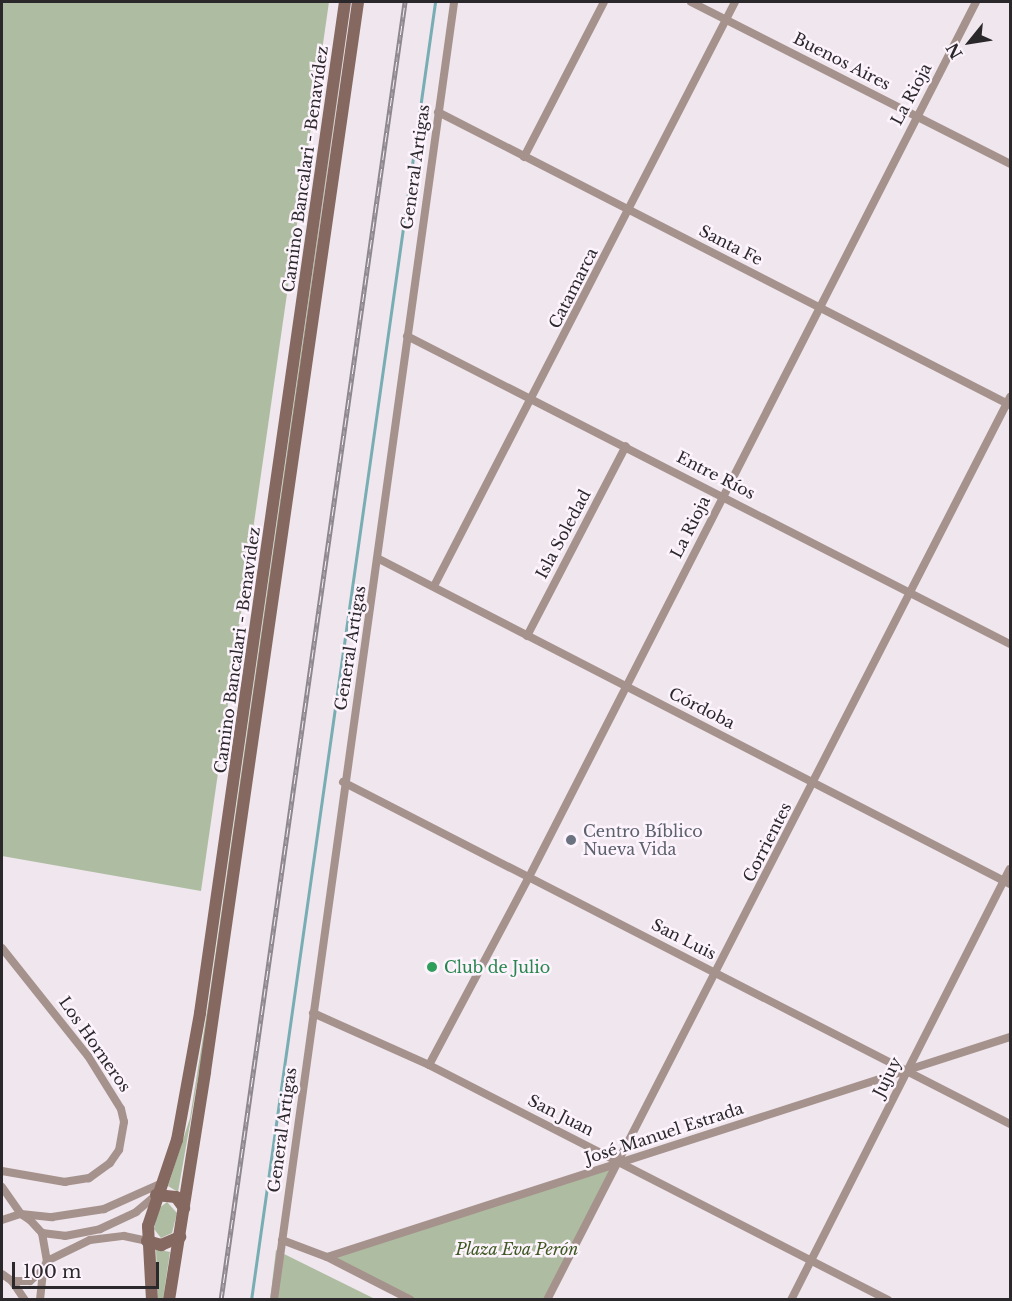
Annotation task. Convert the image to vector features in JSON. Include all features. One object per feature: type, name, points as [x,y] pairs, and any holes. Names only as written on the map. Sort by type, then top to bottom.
[{"type":"main road","name":"Camino Bancalari - Benavídez","points":[[152,1299],[147,1241],[158,1190],[177,1140],[200,1013],[345,2]]},
{"type":"main road","name":"Camino Bancalari - Benavídez","points":[[169,1299],[180,1237],[358,2]]},
{"type":"main road","points":[[158,1190],[176,1197],[184,1208]]},
{"type":"main road","points":[[147,1241],[168,1245],[180,1237]]},
{"type":"street","name":"General Artigas","points":[[274,1299],[343,782],[379,559],[407,336],[454,2]]},
{"type":"street","points":[[524,157],[604,2]]},
{"type":"street","name":"Buenos Aires","points":[[692,2],[1011,164]]},
{"type":"street","name":"Catamarca","points":[[434,586],[533,400],[735,2]]},
{"type":"street","name":"La Rioja","points":[[429,1065],[529,877],[916,115],[976,2]]},
{"type":"street","name":"Santa Fe","points":[[438,112],[1009,402]]},
{"type":"street","name":"Entre Ríos","points":[[407,336],[1011,644]]},
{"type":"street","name":"Corrientes","points":[[548,1299],[1009,402]]},
{"type":"street","name":"Isla Soledad","points":[[527,636],[626,446]]},
{"type":"street","name":"Córdoba","points":[[379,559],[1007,883]]},
{"type":"street","name":"San Luis","points":[[343,782],[1011,1124]]},
{"type":"street","name":"Jujuy","points":[[791,1299],[907,1071],[1007,883],[1011,869]]},
{"type":"street","name":"Los Horneros","points":[[2,948],[88,1056],[121,1109],[124,1122],[119,1150],[110,1163],[89,1178],[65,1182],[2,1171]]},
{"type":"street","name":"San Juan","points":[[313,1013],[429,1065],[888,1299]]},
{"type":"street","name":"José Manuel Estrada","points":[[327,1257],[1011,1037]]},
{"type":"street","points":[[2,1187],[21,1214],[42,1233],[65,1236],[100,1229],[136,1212],[158,1190]]},
{"type":"street","points":[[2,1220],[21,1214],[52,1217],[104,1209],[158,1190]]},
{"type":"street","points":[[40,1299],[46,1261],[42,1233]]},
{"type":"street","points":[[46,1261],[90,1240],[124,1236],[147,1241]]},
{"type":"street","points":[[282,1240],[327,1257],[411,1299]]},
{"type":"street","points":[[12,1281],[30,1281],[43,1270]]},
{"type":"street","points":[[2,1274],[12,1281],[24,1299]]},
{"type":"green space","points":[[2,2],[329,2],[201,891],[2,856]]},
{"type":"green space","points":[[351,2],[212,999],[178,1192],[168,1186],[190,1118],[209,999]]},
{"type":"green space","name":"Plaza Eva Perón","points":[[620,1162],[547,1299],[411,1299],[327,1257]]},
{"type":"green space","points":[[167,1202],[177,1213],[172,1233],[161,1238],[154,1229],[158,1209]]},
{"type":"green space","points":[[156,1249],[170,1252],[163,1299],[158,1299]]},
{"type":"green space","points":[[276,1250],[375,1299],[270,1300]]},
{"type":"waterway","points":[[251,1300],[435,2]]},
{"type":"railway","points":[[221,1300],[405,2]]},
{"type":"place","name":"Centro Bíblico Nueva Vida","points":[[571,840]]},
{"type":"place","name":"Club de Julio","points":[[432,967]]}]
